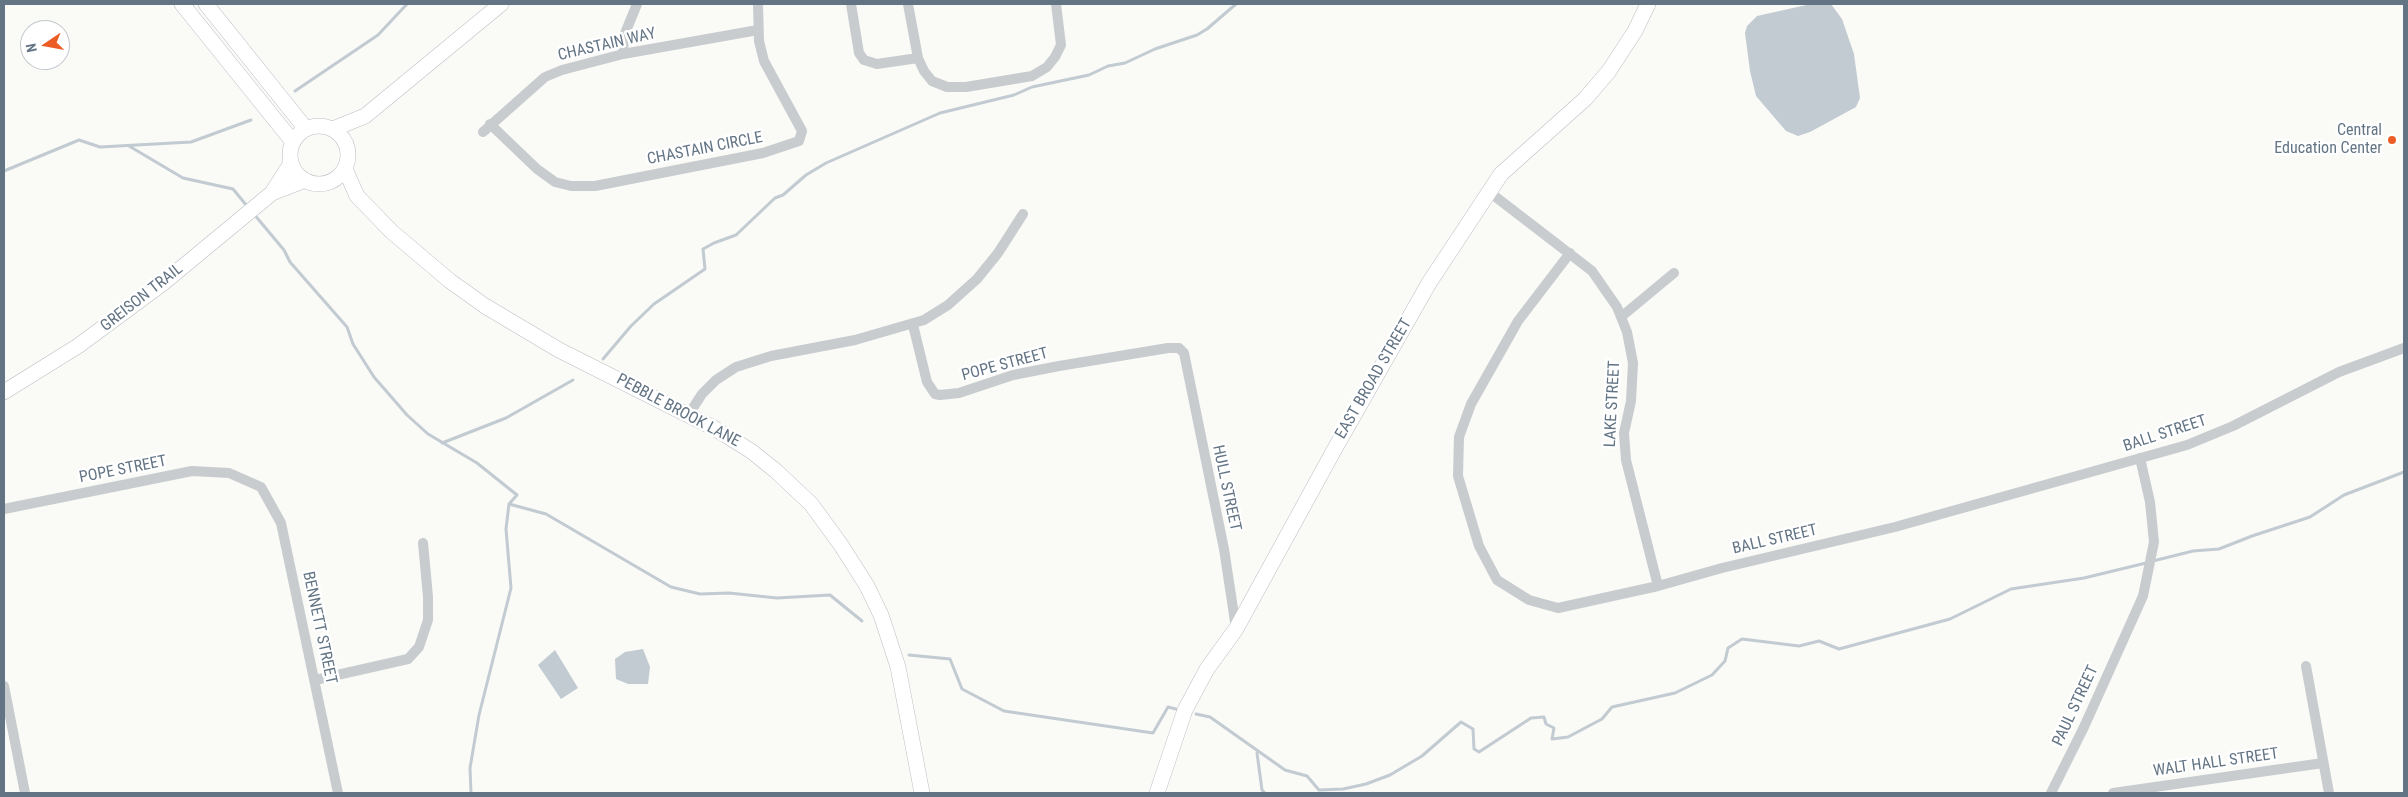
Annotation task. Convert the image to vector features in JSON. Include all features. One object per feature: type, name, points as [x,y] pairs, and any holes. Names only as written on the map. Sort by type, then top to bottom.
[{"type":"street","points":[[182,4],[293,142]]},
{"type":"street","points":[[206,4],[306,129]]},
{"type":"street","points":[[333,129],[365,116],[501,4]]},
{"type":"street","points":[[623,54],[624,36],[637,4]]},
{"type":"street","name":"CHASTAIN CIRCLE","points":[[487,128],[537,170],[555,182],[571,186],[595,186],[763,153],[799,141],[802,131],[764,61],[758,30],[758,4]]},
{"type":"street","points":[[852,4],[859,53],[864,60],[877,64],[918,58]]},
{"type":"street","points":[[908,4],[918,58],[924,71],[932,81],[947,87],[966,88],[1032,76],[1047,67],[1056,57],[1061,45],[1056,4]]},
{"type":"street","name":"EAST BROAD STREET","points":[[1157,793],[1185,710],[1207,669],[1236,630],[1332,452],[1429,283],[1500,174],[1566,118],[1603,78],[1635,31],[1648,4]]},
{"type":"street","name":"CHASTAIN WAY","points":[[487,128],[546,77],[562,70],[623,54],[758,30]]},
{"type":"street","points":[[347,146],[365,116]]},
{"type":"street","points":[[315,126],[333,129],[339,133],[347,146],[348,161],[345,168],[334,180],[326,183],[312,183],[299,176],[291,163],[293,142],[306,129],[315,126]]},
{"type":"street","name":"GREISON TRAIL","points":[[4,392],[78,346],[162,284],[272,193],[291,163]]},
{"type":"street","name":"PEBBLE BROOK LANE","points":[[345,168],[357,196]]},
{"type":"street","name":"GREISON TRAIL","points":[[272,193],[305,180]]},
{"type":"street","name":"PEBBLE BROOK LANE","points":[[326,183],[357,196],[415,252],[485,306],[559,350],[689,414],[751,451],[811,504],[841,545],[867,586],[881,615],[898,668],[922,793]]},
{"type":"street","name":"LAKE STREET","points":[[1488,191],[1592,271],[1605,288],[1621,317],[1627,332],[1633,363],[1631,401],[1624,433],[1626,460],[1658,586]]},
{"type":"street","points":[[689,414],[702,394],[716,380],[736,367],[771,356],[855,340],[913,325],[948,305],[977,278],[998,253],[1023,214]]},
{"type":"street","name":"BALL STREET","points":[[1570,254],[1518,321],[1471,404],[1459,437],[1458,476],[1479,546],[1497,580],[1529,600],[1558,608],[1658,586],[1730,566],[1894,527],[2187,444],[2233,426],[2339,372],[2404,348]]},
{"type":"street","points":[[1621,317],[1674,274]]},
{"type":"street","name":"POPE STREET","points":[[913,325],[927,382],[935,394],[940,395],[960,393],[1012,375],[1059,366],[1168,348],[1178,348],[1184,353]]},
{"type":"street","name":"HULL STREET","points":[[1184,353],[1224,549],[1236,630]]},
{"type":"street","name":"PAUL STREET","points":[[2051,793],[2129,632],[2143,596],[2154,542],[2150,502],[2140,458]]},
{"type":"street","name":"POPE STREET","points":[[4,509],[192,471],[228,473],[248,481]]},
{"type":"street","name":"BENNETT STREET","points":[[248,481],[261,487],[281,523],[338,793]]},
{"type":"street","points":[[315,680],[408,659],[419,647],[424,635],[428,612],[423,543]]},
{"type":"street","points":[[2306,666],[2329,793]]},
{"type":"street","points":[[4,686],[24,793]]},
{"type":"street","name":"WALT HALL STREET","points":[[2113,793],[2324,763]]},
{"type":"shaded area","points":[[1811,4],[1831,4],[1842,19],[1854,54],[1860,98],[1856,107],[1810,132],[1798,136],[1786,131],[1756,96],[1750,71],[1745,33],[1747,26],[1757,16]]},
{"type":"shaded area","points":[[643,649],[650,667],[648,684],[628,684],[616,679],[615,659],[625,652]]},
{"type":"shaded area","points":[[555,650],[578,688],[561,699],[538,665]]},
{"type":"waterway","points":[[295,91],[378,35],[407,4]]},
{"type":"waterway","points":[[603,359],[631,326],[654,304],[705,269],[703,249],[736,235],[775,198],[783,195],[806,175],[826,163],[940,113],[1014,95],[1032,87],[1089,75],[1108,66],[1125,63],[1155,49],[1197,35],[1207,29],[1236,4]]},
{"type":"waterway","points":[[4,171],[79,140],[100,147],[191,142],[251,120]]},
{"type":"waterway","points":[[129,146],[183,178],[233,189],[247,206]]},
{"type":"waterway","points":[[253,213],[284,250],[290,262],[347,327],[353,344],[374,377],[407,415],[428,434],[477,463],[517,495],[509,504],[506,529],[511,588],[479,715],[470,768],[471,793]]},
{"type":"waterway","points":[[442,443],[506,418],[573,380]]},
{"type":"waterway","points":[[2153,561],[2193,551],[2219,549],[2310,517],[2344,495],[2404,472]]},
{"type":"waterway","points":[[509,504],[546,514],[671,587],[700,594],[729,593],[777,598],[830,595],[862,621]]},
{"type":"waterway","points":[[1196,714],[1210,717],[1285,770],[1307,776],[1319,790],[1343,789],[1366,784],[1390,775],[1422,756],[1461,722],[1473,729],[1474,749],[1479,752],[1531,718],[1544,717],[1546,724],[1554,728],[1552,739],[1568,737],[1602,719],[1612,707],[1675,693],[1712,675],[1725,661],[1728,648],[1742,639],[1799,646],[1819,641],[1839,649],[1950,619],[2011,589],[2084,578],[2146,563]]},
{"type":"waterway","points":[[909,655],[950,659],[962,689],[1004,711],[1153,733],[1168,707],[1176,709]]},
{"type":"waterway","points":[[1257,753],[1262,790],[1265,793]]},
{"type":"place","name":"Central Education Center","points":[[2392,140]]}]
